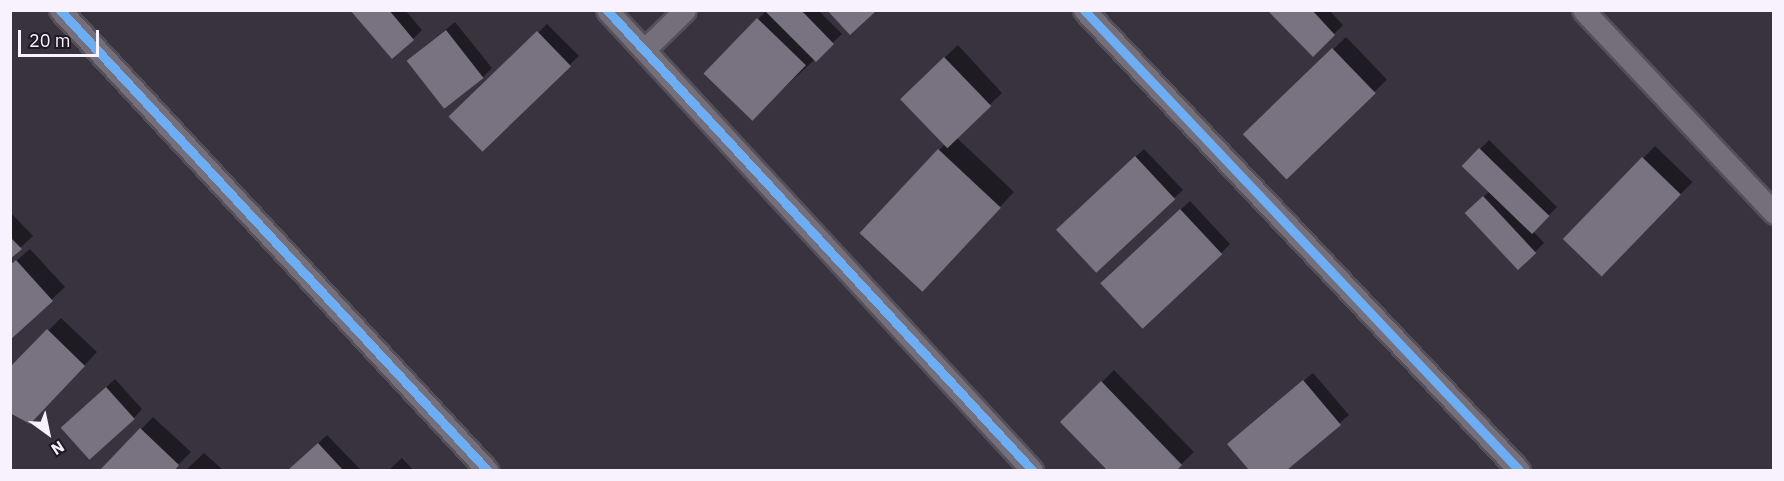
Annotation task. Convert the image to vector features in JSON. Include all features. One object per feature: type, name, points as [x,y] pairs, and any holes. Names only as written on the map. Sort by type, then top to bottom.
[{"type":"street","points":[[60,10],[487,471]]},
{"type":"street","points":[[607,10],[1032,471]]},
{"type":"street","points":[[644,50],[685,10]]},
{"type":"street","points":[[1084,10],[1519,471]]},
{"type":"street","points":[[1583,10],[1773,213]]},
{"type":"building","points":[[350,10],[389,10],[414,40],[392,59]]},
{"type":"building","points":[[764,10],[801,10],[834,44],[816,62]]},
{"type":"building","points":[[827,10],[873,10],[875,12],[850,35]]},
{"type":"building","points":[[1267,10],[1312,10],[1335,35],[1313,57]]},
{"type":"building","points":[[757,18],[806,65],[752,121],[704,73]]},
{"type":"building","points":[[446,30],[484,78],[444,109],[407,61]]},
{"type":"building","points":[[537,31],[571,66],[483,152],[449,116]]},
{"type":"building","points":[[1332,48],[1376,93],[1287,179],[1243,134]]},
{"type":"building","points":[[944,57],[991,106],[947,148],[900,99]]},
{"type":"building","points":[[1479,148],[1549,216],[1532,234],[1462,166]]},
{"type":"building","points":[[938,149],[1001,208],[922,292],[860,233]]},
{"type":"building","points":[[1135,156],[1175,199],[1096,273],[1056,230]]},
{"type":"building","points":[[1642,157],[1681,195],[1602,277],[1563,239]]},
{"type":"building","points":[[1483,196],[1536,253],[1518,270],[1465,213]]},
{"type":"building","points":[[1180,209],[1222,254],[1143,329],[1100,283]]},
{"type":"building","points":[[10,237],[22,249],[10,259]]},
{"type":"building","points":[[16,260],[53,301],[10,340],[10,265]]},
{"type":"building","points":[[47,329],[85,366],[30,424],[10,413],[10,367]]},
{"type":"building","points":[[1303,380],[1341,425],[1287,470],[1249,470],[1227,444]]},
{"type":"building","points":[[1101,381],[1182,465],[1177,470],[1107,470],[1060,422]]},
{"type":"building","points":[[106,387],[135,419],[89,460],[61,428]]},
{"type":"building","points":[[140,428],[179,465],[175,470],[100,470]]},
{"type":"building","points":[[318,443],[343,470],[288,470]]},
{"type":"cycle path","points":[[60,10],[487,470]]},
{"type":"cycle path","points":[[607,10],[1032,470]]},
{"type":"cycle path","points":[[1084,10],[1519,470]]}]
